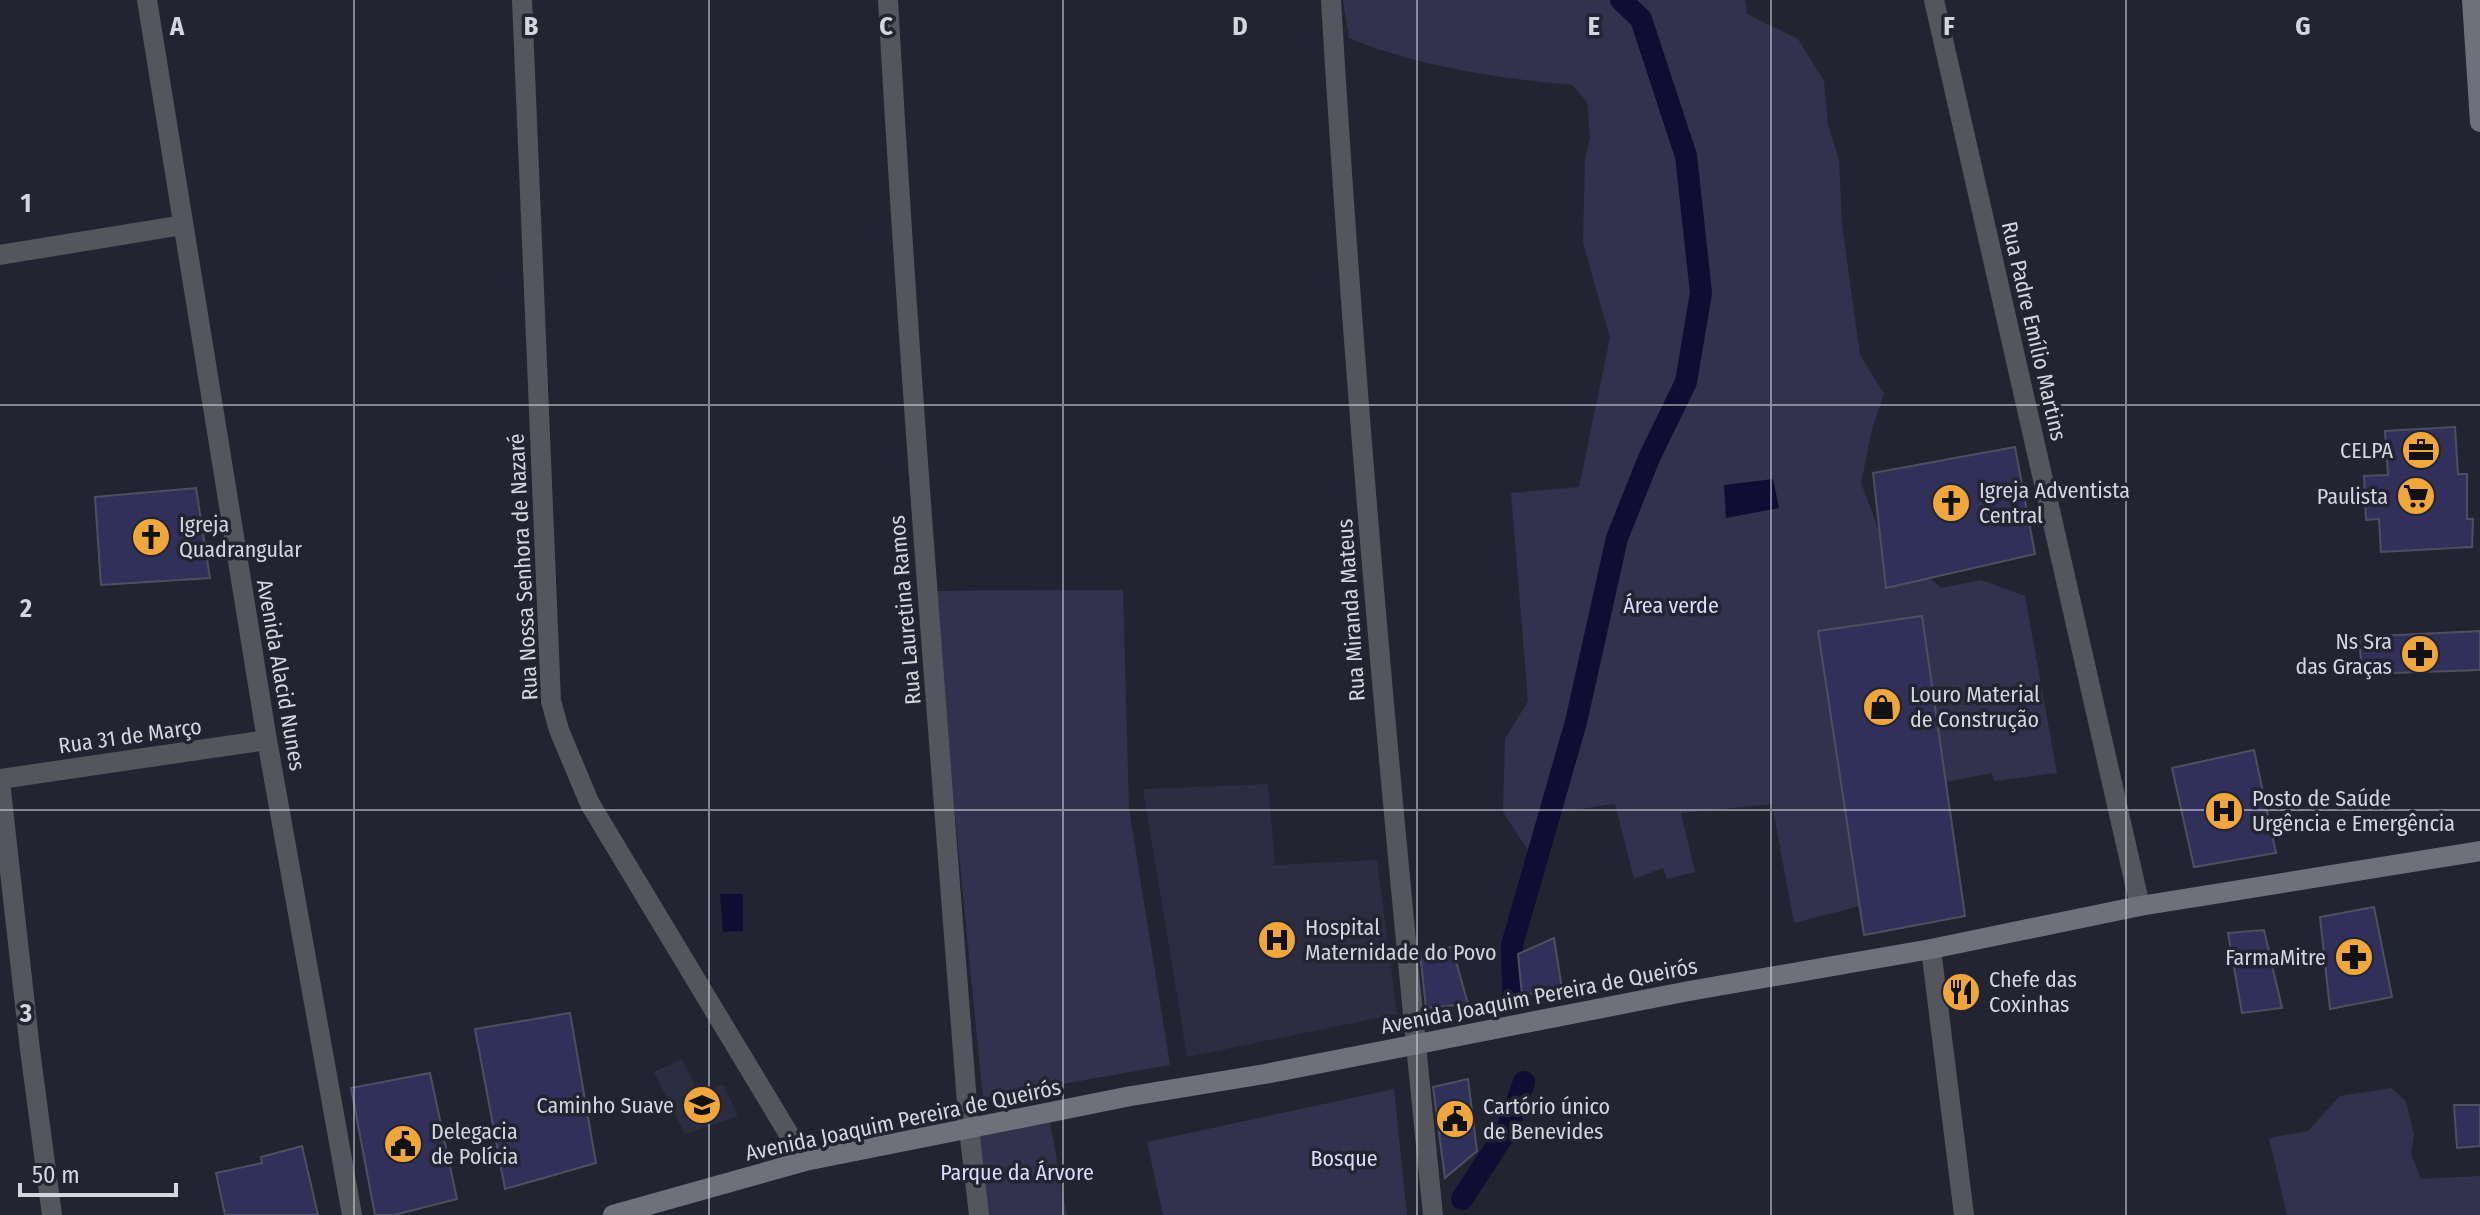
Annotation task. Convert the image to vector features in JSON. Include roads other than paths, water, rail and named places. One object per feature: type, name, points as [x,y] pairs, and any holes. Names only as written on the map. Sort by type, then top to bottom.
[{"type":"main road","points":[[2472,0],[2480,122]]},
{"type":"main road","name":"Avenida Joaquim Pereira de Queirós","points":[[623,1214],[805,1161],[1131,1096],[1265,1074],[1689,991],[1931,949],[2140,906],[2480,851]]},
{"type":"street","name":"Avenida Alacid Nunes","points":[[147,0],[267,740],[352,1215]]},
{"type":"street","name":"Rua Nossa Senhora de Nazaré","points":[[522,0],[551,701],[559,730],[590,804],[805,1161]]},
{"type":"street","name":"Rua Lauretina Ramos","points":[[888,0],[906,310],[969,1129],[979,1215]]},
{"type":"street","name":"Rua Miranda Mateus","points":[[1331,0],[1346,256],[1385,738],[1433,1215]]},
{"type":"street","name":"Rua Padre Emílio Martins","points":[[1934,0],[2140,906]]},
{"type":"street","points":[[0,255],[183,225]]},
{"type":"street","name":"Rua 31 de Março","points":[[0,780],[267,740]]},
{"type":"street","points":[[0,780],[52,1215]]},
{"type":"street","points":[[1931,949],[1964,1215]]},
{"type":"waterway","points":[[1513,996],[1512,945],[1576,722],[1617,538],[1649,458],[1686,382],[1701,293],[1686,156],[1641,19],[1621,0]]},
{"type":"waterway","points":[[1462,1199],[1507,1130],[1524,1082]]},
{"type":"place","name":"CELPA","points":[[2421,450]]},
{"type":"place","name":"Paulista","points":[[2416,496]]},
{"type":"place","name":"Igreja Adventista Central","points":[[1951,503]]},
{"type":"place","name":"Igreja Quadrangular","points":[[151,537]]},
{"type":"place","name":"Ns Sra das Graças","points":[[2420,654]]},
{"type":"place","name":"Louro Material de Construção","points":[[1882,707]]},
{"type":"place","name":"Posto de Saúde Urgência e Emergência","points":[[2224,811]]},
{"type":"place","name":"Hospital Maternidade do Povo","points":[[1277,940]]},
{"type":"place","name":"FarmaMitre","points":[[2354,957]]},
{"type":"place","name":"Chefe das Coxinhas","points":[[1961,992]]},
{"type":"place","name":"Caminho Suave","points":[[702,1105]]},
{"type":"place","name":"Cartório único de Benevides","points":[[1455,1119]]},
{"type":"place","name":"Delegacia de Polícia","points":[[403,1144]]},
{"type":"park label","name":"Área verde","points":[[1671,605]]},
{"type":"park label","name":"Bosque","points":[[1344,1158]]},
{"type":"park label","name":"Parque da Árvore","points":[[1017,1172]]}]
